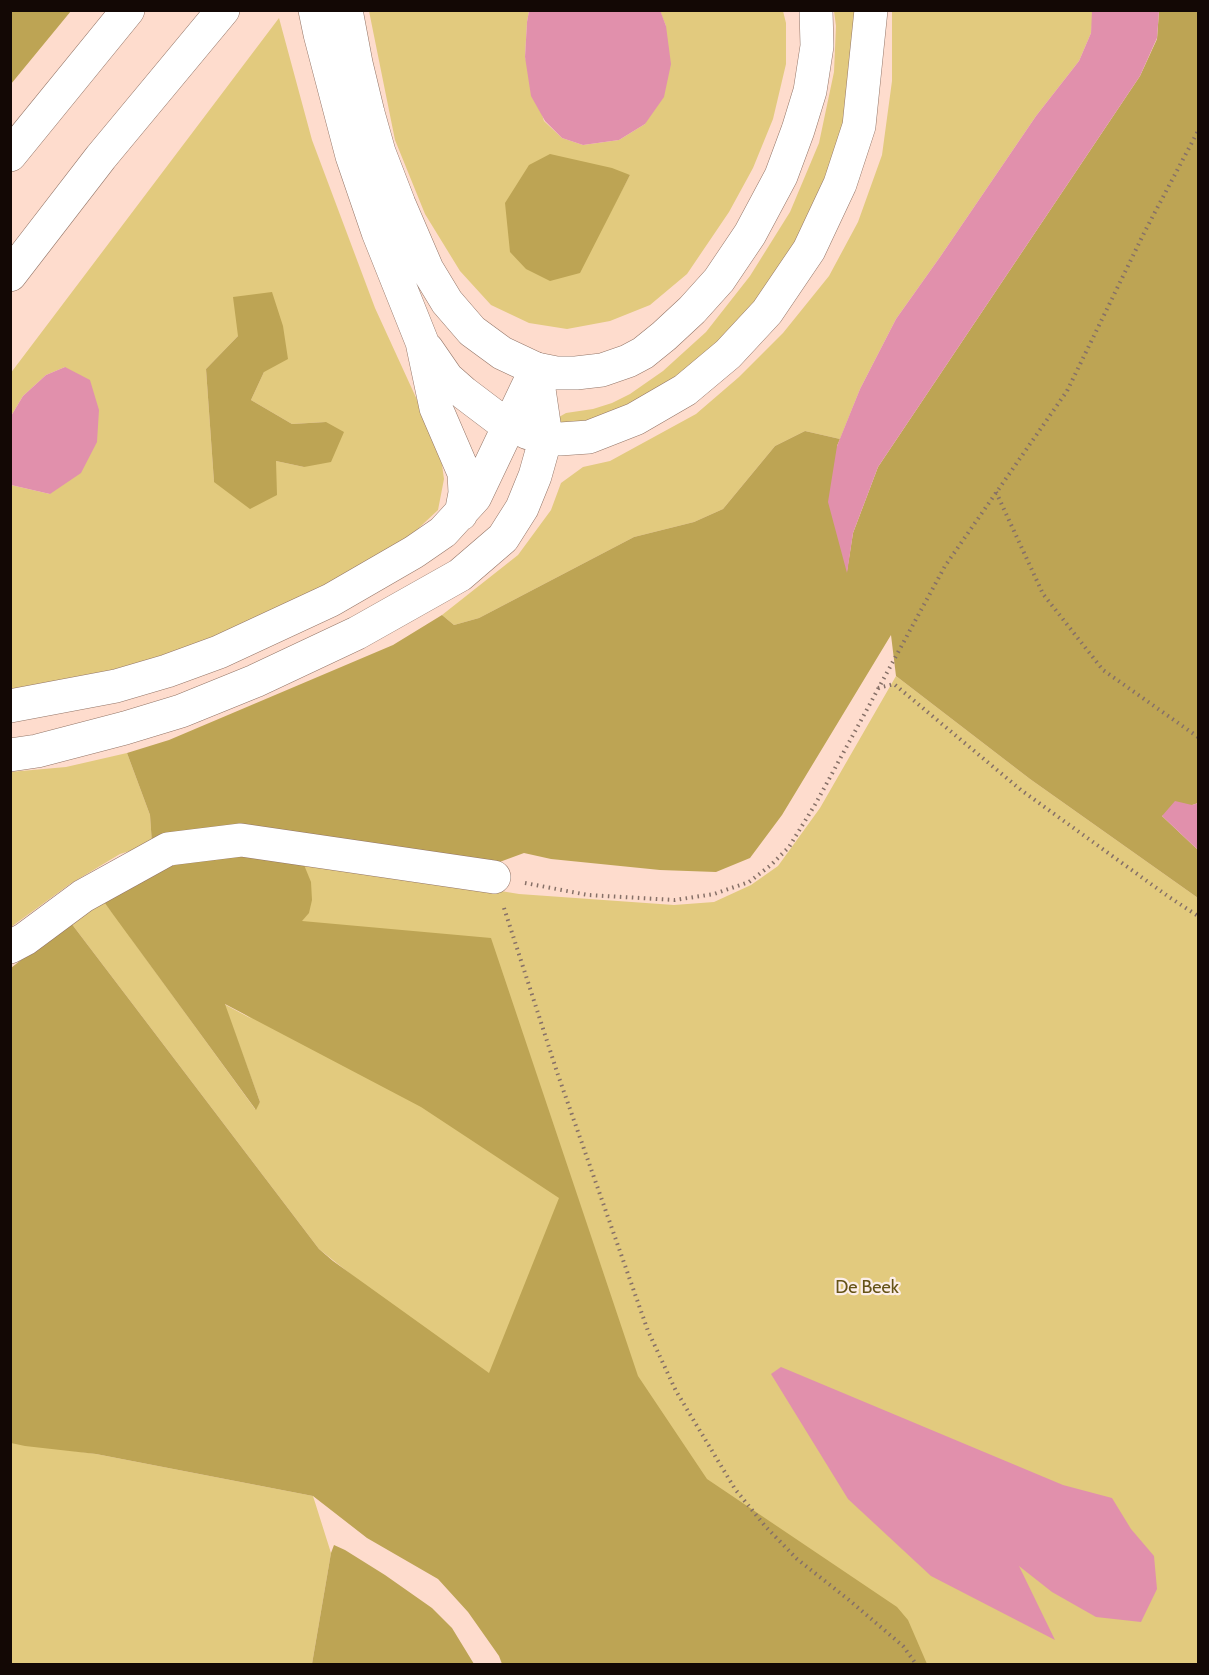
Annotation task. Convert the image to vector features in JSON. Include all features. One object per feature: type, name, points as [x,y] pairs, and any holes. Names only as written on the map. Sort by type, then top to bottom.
[{"type":"main road","points":[[10,155],[128,10]]},
{"type":"main road","points":[[10,275],[101,157],[223,10]]},
{"type":"main road","points":[[315,10],[344,73],[368,113],[379,152],[399,204],[427,269],[447,302],[472,331],[502,352],[536,369],[576,374],[602,370],[643,353],[692,310],[719,280],[750,234],[776,186],[810,92],[818,46],[816,10]]},
{"type":"main road","points":[[346,10],[344,73],[352,156],[378,232],[422,342],[436,408],[464,473],[465,493],[461,514]]},
{"type":"main road","points":[[422,342],[447,378],[481,407],[531,434],[546,437],[560,439],[589,437],[635,419],[685,390],[728,354],[767,312],[809,250],[840,184],[859,126],[871,10]]},
{"type":"main road","points":[[10,706],[116,686],[219,652],[323,604],[405,558],[443,532],[461,514],[479,489],[536,369]]},
{"type":"main road","points":[[10,755],[37,751],[125,728],[192,706],[255,681],[357,633],[460,575],[503,538],[522,508],[535,476],[546,437],[536,369]]},
{"type":"main road","points":[[10,947],[25,939],[82,896],[168,849],[241,840],[494,877]]},
{"type":"path","points":[[916,1665],[903,1646],[797,1559],[765,1526],[735,1489],[676,1391],[648,1330],[558,1075],[494,877],[588,895],[675,900],[714,894],[749,882],[789,847],[816,803],[945,566],[1067,391],[1145,231],[1198,131]]},
{"type":"path","points":[[996,492],[1043,594],[1103,670],[1198,737]]},
{"type":"path","points":[[878,688],[894,684],[1021,790],[1169,897],[1198,915]]},
{"type":"green space","points":[[369,11],[529,11],[525,57],[544,121],[562,138],[583,145],[619,140],[645,124],[666,26],[660,11],[783,11],[786,23],[786,64],[773,119],[753,168],[729,212],[687,274],[650,305],[610,321],[567,329],[529,323],[491,305],[460,271],[425,214],[395,140]],"holes":[[[529,165],[630,175],[607,218]]]},
{"type":"green space","points":[[834,11],[859,11],[857,92],[802,248],[702,363],[620,415],[561,426],[559,417],[566,413],[593,409],[612,403],[630,394],[663,371],[706,332],[750,276],[790,212],[819,143],[834,72],[836,26]]},
{"type":"green space","points":[[892,11],[1092,11],[1093,15],[1091,33],[1079,61],[1036,116],[896,319],[860,389],[840,439],[805,431],[775,446],[723,509],[694,522],[634,537],[479,618],[454,625],[442,615],[518,555],[551,510],[561,483],[583,467],[610,461],[696,414],[739,377],[783,333],[829,276],[858,222],[882,155],[892,81]]},
{"type":"green space","points":[[279,18],[312,140],[375,308],[440,450],[444,479],[438,510],[404,542],[325,587],[229,633],[145,663],[11,697],[11,485],[50,494],[65,367],[46,375],[23,396],[11,416],[10,374]],"holes":[[[238,336],[264,372],[251,400],[292,424],[326,422],[304,467],[276,461],[214,482],[206,369]]]},
{"type":"green space","name":"De Beek","points":[[896,676],[1030,779],[1198,898],[1198,1664],[841,1664],[319,1249],[71,923],[104,902],[111,911],[236,857],[349,866],[519,894],[674,905],[714,902],[751,885],[778,866],[820,808]],"holes":[[[130,937],[252,1019],[224,1004],[260,1102],[255,1109]]]},
{"type":"green space","points":[[127,753],[150,815],[152,844],[120,854],[70,884],[11,927],[10,772],[66,767]]},
{"type":"green space","points":[[11,1442],[96,1454],[313,1496],[331,1553],[312,1664],[11,1664]]},
{"type":"shaded area","points":[[660,10],[666,26],[671,64],[664,97],[645,124],[619,140],[583,145],[562,138],[545,121],[531,96],[525,57],[529,11]]},
{"type":"shaded area","points":[[10,11],[71,11],[11,84]]},
{"type":"shaded area","points":[[1092,11],[1159,11],[1157,38],[1140,76],[878,467],[853,533],[847,573],[828,502],[837,446],[860,389],[896,319],[1036,116],[1079,61],[1091,33]]},
{"type":"shaded area","points":[[1159,11],[1198,11],[1198,803],[1162,816],[1198,850],[1198,898],[1030,779],[896,676],[891,635],[782,815],[750,858],[716,872],[660,870],[551,859],[524,853],[486,867],[152,844],[150,815],[127,753],[169,740],[393,645],[442,615],[454,625],[479,618],[634,537],[694,522],[723,509],[775,446],[805,431],[840,439],[837,446],[847,571],[853,533],[878,467],[1140,76],[1157,39]]},
{"type":"shaded area","points":[[550,154],[612,168],[630,175],[580,273],[550,281],[526,269],[510,252],[505,203],[529,165]]},
{"type":"shaded area","points":[[272,292],[283,326],[288,359],[264,372],[251,400],[292,424],[326,422],[344,432],[331,462],[304,467],[276,461],[277,495],[250,509],[214,482],[206,369],[238,336],[233,297]]},
{"type":"shaded area","points":[[65,367],[90,380],[99,410],[97,442],[81,473],[50,494],[11,485],[11,416],[23,396],[46,375]]},
{"type":"shaded area","points":[[1175,801],[1192,805],[1198,803],[1198,850],[1162,816]]},
{"type":"shaded area","points":[[216,852],[302,860],[311,882],[312,900],[309,913],[302,921],[491,938],[638,1376],[707,1479],[897,1607],[908,1620],[927,1664],[502,1664],[499,1656],[468,1612],[438,1579],[367,1538],[313,1496],[96,1454],[11,1443],[11,968],[71,923],[319,1249],[489,1373],[559,1198],[421,1107],[225,1004],[260,1102],[256,1110],[104,902],[162,869]]},
{"type":"shaded area","points":[[781,1367],[1063,1485],[1112,1498],[1131,1529],[1154,1556],[1157,1589],[1141,1622],[1096,1617],[1052,1592],[1019,1566],[1055,1640],[931,1576],[848,1499],[771,1374]]},
{"type":"shaded area","points":[[334,1545],[385,1575],[432,1608],[452,1628],[474,1664],[312,1664]]}]
